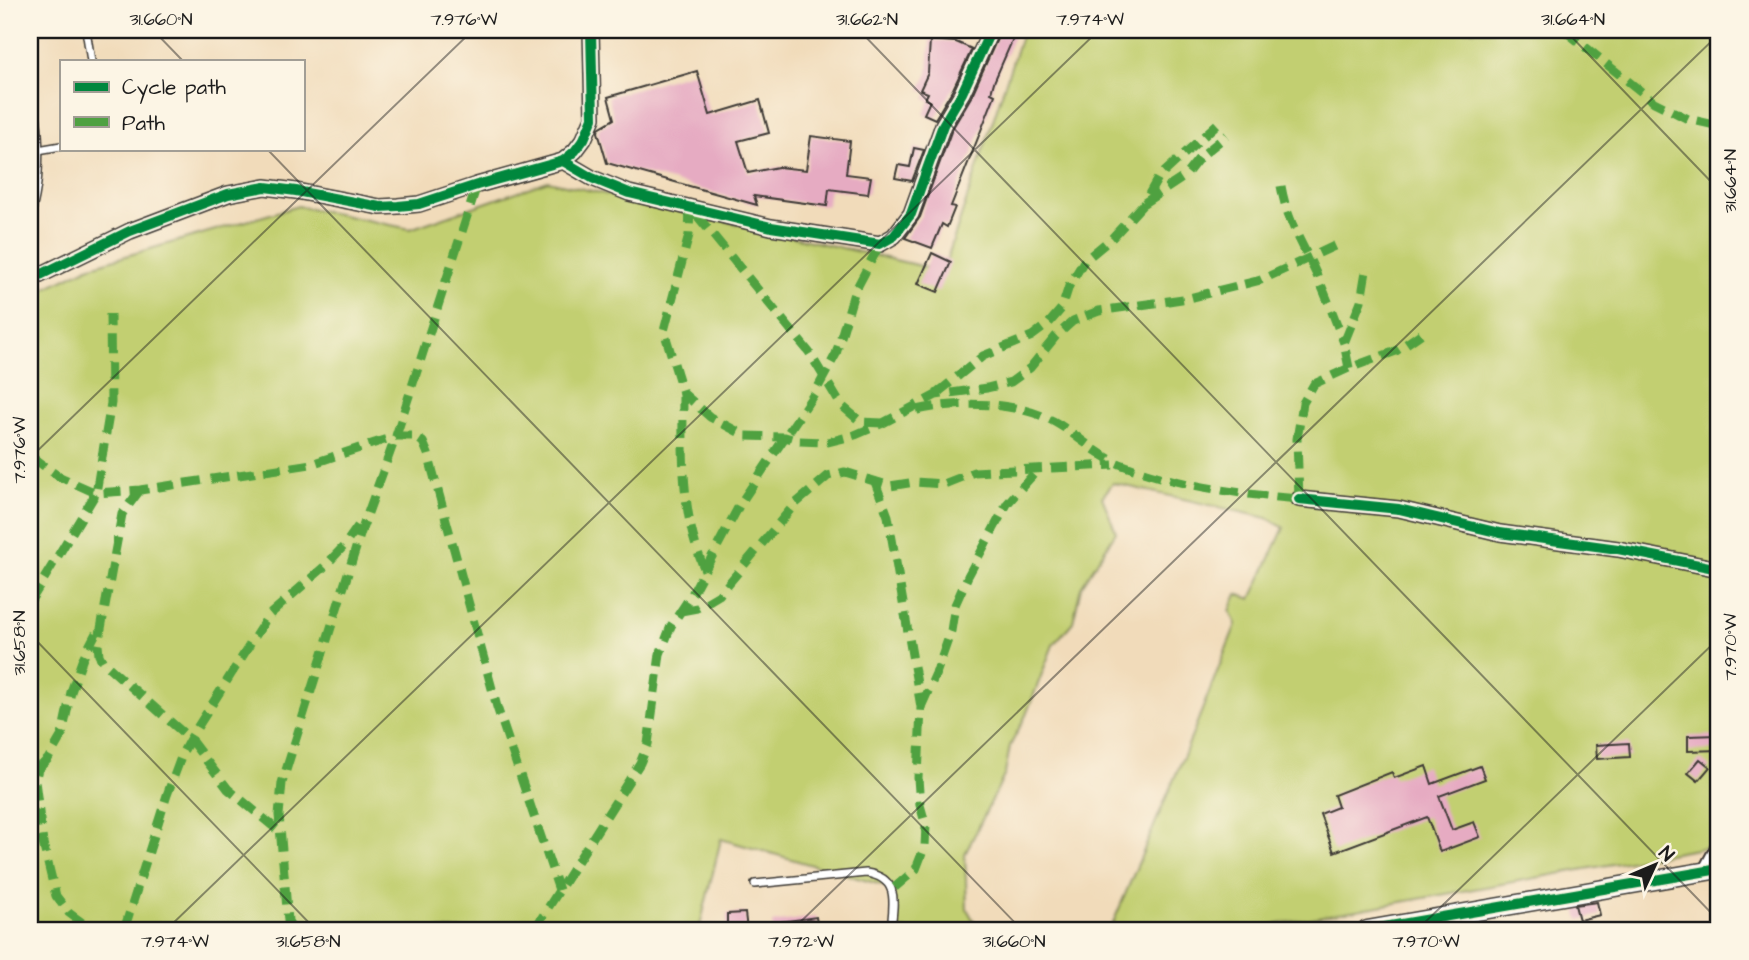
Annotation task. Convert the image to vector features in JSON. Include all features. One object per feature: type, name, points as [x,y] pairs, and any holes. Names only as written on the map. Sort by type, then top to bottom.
[{"type":"street","points":[[30,280],[130,231],[228,194],[265,187],[380,207],[419,204],[563,162],[575,152],[584,139],[593,118],[591,30]]},
{"type":"street","points":[[563,162],[592,178],[629,193],[771,227],[880,243],[894,236],[911,214],[943,125],[962,93],[991,30]]},
{"type":"street","points":[[1298,499],[1399,509],[1500,533],[1618,549],[1719,569]]},
{"type":"street","points":[[1367,930],[1712,871],[1719,846]]},
{"type":"lane","points":[[86,30],[91,60]]},
{"type":"lane","points":[[30,93],[34,104],[38,150],[30,216]]},
{"type":"lane","points":[[38,150],[60,146]]},
{"type":"lane","points":[[755,884],[874,874],[893,889],[891,930]]},
{"type":"green space","points":[[1023,30],[1719,30],[1719,845],[1246,930],[1110,930],[1236,624],[1230,611],[1237,594],[1251,599],[1284,528],[1267,518],[1113,483],[1102,497],[1116,532],[1081,587],[1073,622],[1053,645],[1026,715],[1010,746],[1005,774],[965,854],[967,909],[979,930],[896,930],[889,887],[721,839],[699,930],[30,930],[30,296],[88,267],[298,206],[410,229],[548,181],[943,271]]},
{"type":"building","points":[[1001,30],[1015,34],[994,82],[991,93],[995,95],[951,206],[955,207],[947,227],[942,224],[932,248],[905,238],[920,217],[952,129],[971,97]]},
{"type":"building","points":[[930,40],[956,42],[972,49],[935,119],[924,114],[930,101],[925,99],[928,93],[920,90],[928,73]]},
{"type":"building","points":[[697,71],[710,115],[760,100],[769,133],[738,141],[748,173],[778,167],[806,170],[811,136],[850,141],[846,174],[871,177],[868,194],[829,189],[827,206],[754,196],[757,205],[607,163],[598,132],[599,128],[614,119],[608,97]]},
{"type":"building","points":[[914,148],[924,150],[912,181],[895,178],[898,165],[910,167]]},
{"type":"building","points":[[932,253],[951,262],[938,292],[918,284]]},
{"type":"building","points":[[1719,735],[1719,750],[1688,751],[1688,736]]},
{"type":"building","points":[[1629,743],[1630,757],[1597,759],[1596,745]]},
{"type":"building","points":[[1700,759],[1710,767],[1698,781],[1688,773]]},
{"type":"building","points":[[1426,766],[1432,784],[1480,766],[1485,779],[1439,796],[1452,830],[1474,822],[1480,837],[1440,852],[1427,817],[1334,852],[1320,814],[1338,807],[1334,795],[1392,772],[1394,778]]},
{"type":"building","points":[[1597,902],[1600,915],[1579,920],[1575,905]]},
{"type":"building","points":[[745,913],[747,930],[727,930],[727,914]]},
{"type":"building","points":[[816,917],[818,930],[773,930],[772,923]]},
{"type":"marked path","points":[[1564,30],[1654,102],[1688,119],[1719,126]]},
{"type":"marked path","points":[[1217,124],[1158,178],[1144,203],[1184,177],[1200,157],[1227,135]]},
{"type":"marked path","points":[[293,930],[288,921],[279,815],[282,783],[361,532],[396,436],[477,185]]},
{"type":"marked path","points":[[1281,186],[1290,219],[1322,286],[1344,343]]},
{"type":"marked path","points":[[936,394],[983,356],[1032,336],[1049,323],[1062,308],[1069,286],[1084,261],[1112,238],[1144,203]]},
{"type":"marked path","points":[[883,423],[861,422],[841,405],[809,352],[690,207],[689,235],[664,331],[683,393],[710,417],[746,436],[785,437],[799,441],[828,442],[855,435],[883,423],[936,395],[1011,382],[1030,368],[1056,336],[1073,321],[1099,311],[1189,298],[1261,280],[1341,243]]},
{"type":"marked path","points":[[534,930],[640,763],[648,744],[660,654],[671,626],[692,594],[740,504],[816,391],[836,354],[854,293],[880,244]]},
{"type":"marked path","points":[[1349,368],[1344,343],[1361,301],[1366,271]]},
{"type":"marked path","points":[[30,456],[58,476],[96,493],[111,403],[110,314]]},
{"type":"marked path","points":[[917,410],[967,404],[1022,410],[1053,421],[1111,460],[1142,472],[1208,488],[1299,499],[1297,439],[1303,403],[1314,384],[1396,351],[1425,331]]},
{"type":"marked path","points":[[683,393],[683,460],[687,505],[697,549],[705,570]]},
{"type":"marked path","points":[[30,602],[96,493],[140,490],[311,464],[396,436],[414,436],[423,442],[428,454],[497,707],[559,890]]},
{"type":"marked path","points":[[681,611],[697,608],[719,595],[795,504],[828,476],[845,472],[890,486],[915,482],[944,484],[974,472],[1113,465]]},
{"type":"marked path","points":[[921,707],[937,671],[951,631],[955,605],[968,576],[1007,504],[1039,468]]},
{"type":"marked path","points":[[875,482],[888,516],[921,707],[918,778],[920,805],[926,826],[925,846],[916,869],[893,889]]},
{"type":"marked path","points":[[140,490],[122,514],[98,645],[99,655],[103,662],[190,739],[228,789],[281,833]]},
{"type":"marked path","points":[[124,930],[167,795],[190,739],[268,616],[324,567],[358,526]]},
{"type":"marked path","points":[[38,769],[48,759],[62,735],[71,692],[83,658],[96,633]]},
{"type":"marked path","points":[[30,759],[38,769],[35,781],[43,843],[56,896],[69,913],[92,930]]},
{"type":"cycle path","points":[[30,280],[130,231],[228,194],[265,187],[380,207],[419,204],[563,161],[584,139],[593,118],[591,30]]},
{"type":"cycle path","points":[[563,161],[592,178],[629,193],[771,227],[880,244],[894,236],[911,214],[943,125],[962,93],[991,30]]},
{"type":"cycle path","points":[[1299,499],[1399,509],[1500,533],[1618,549],[1719,569]]},
{"type":"cycle path","points":[[1367,930],[1719,869]]}]
